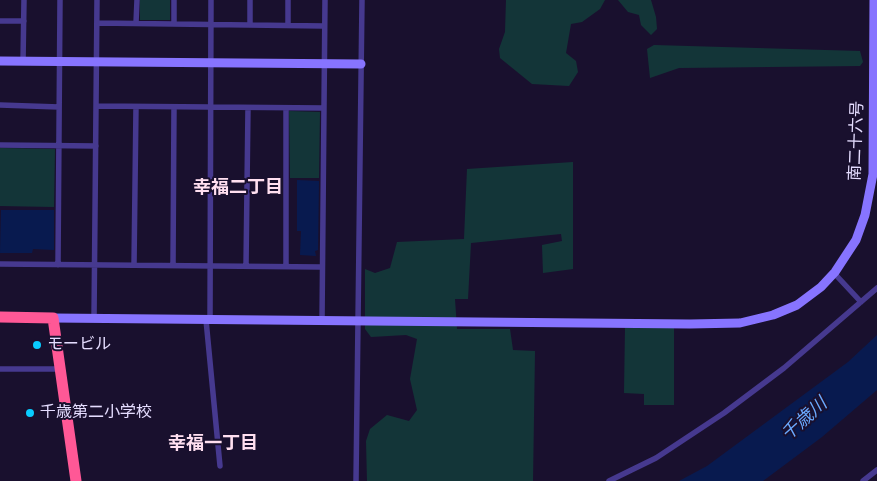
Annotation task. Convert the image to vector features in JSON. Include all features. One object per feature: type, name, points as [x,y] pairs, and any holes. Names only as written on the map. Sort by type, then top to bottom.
[{"type":"highway","points":[[0,318],[53,318],[62,369],[76,481]]},
{"type":"street","points":[[23,62],[24,0]]},
{"type":"street","points":[[58,264],[60,0]]},
{"type":"street","points":[[94,319],[97,0]]},
{"type":"street","points":[[136,23],[137,0]]},
{"type":"street","points":[[174,0],[174,24]]},
{"type":"street","points":[[211,0],[208,320],[220,466]]},
{"type":"street","points":[[250,0],[250,25]]},
{"type":"street","points":[[288,0],[288,25]]},
{"type":"street","points":[[322,321],[324,0]]},
{"type":"street","points":[[356,481],[362,0]]},
{"type":"street","name":"南二十六号","points":[[53,318],[740,323],[773,315],[797,304],[821,286],[834,273],[856,240],[870,192],[873,174],[874,0]]},
{"type":"street","points":[[0,21],[24,21]]},
{"type":"street","points":[[97,23],[324,26]]},
{"type":"street","points":[[0,61],[361,64]]},
{"type":"street","points":[[0,105],[59,107]]},
{"type":"street","points":[[96,106],[324,108]]},
{"type":"street","points":[[134,265],[136,107]]},
{"type":"street","points":[[173,265],[174,107]]},
{"type":"street","points":[[246,266],[248,108]]},
{"type":"street","points":[[286,108],[286,266]]},
{"type":"street","points":[[0,145],[96,146]]},
{"type":"street","points":[[0,264],[321,266]]},
{"type":"street","points":[[834,273],[861,302]]},
{"type":"street","points":[[609,481],[656,458],[724,413],[784,368],[877,288]]},
{"type":"street","points":[[0,369],[62,369]]},
{"type":"street","points":[[863,481],[877,470]]},
{"type":"green space","points":[[140,0],[170,0],[170,20],[140,20]]},
{"type":"green space","points":[[506,0],[605,0],[600,9],[582,22],[571,24],[566,53],[576,61],[578,72],[569,86],[532,84],[500,58],[499,49],[505,32]]},
{"type":"green space","points":[[618,0],[651,0],[657,29],[651,35],[641,25],[639,15],[628,12]]},
{"type":"green space","points":[[654,45],[860,51],[863,62],[860,66],[679,68],[650,78],[647,49]]},
{"type":"green space","points":[[289,111],[320,112],[319,178],[290,178]]},
{"type":"green space","points":[[0,148],[55,149],[54,207],[0,206]]},
{"type":"green space","points":[[573,162],[573,269],[543,273],[542,245],[562,241],[561,234],[471,243],[468,299],[455,299],[457,329],[510,329],[513,350],[535,351],[533,481],[367,481],[366,441],[370,429],[387,415],[409,421],[417,410],[410,379],[417,339],[406,335],[371,337],[365,329],[365,269],[375,273],[390,268],[397,242],[464,239],[467,169]]},
{"type":"green space","points":[[674,327],[674,405],[644,405],[644,394],[624,393],[625,328]]},
{"type":"water","points":[[297,180],[319,181],[318,250],[315,251],[316,256],[300,255],[301,231],[297,231]]},
{"type":"water","points":[[1,210],[54,210],[54,250],[33,249],[32,253],[0,253]]},
{"type":"water","name":"千歳川","points":[[877,335],[877,390],[822,437],[763,481],[679,481],[707,466],[848,362]]},
{"type":"place","name":"モービル","points":[[37,345]]},
{"type":"place","name":"千歳第二小学校","points":[[30,413]]},
{"type":"district","name":"幸福二丁目","points":[[238,189]]},
{"type":"district","name":"幸福一丁目","points":[[213,445]]}]
